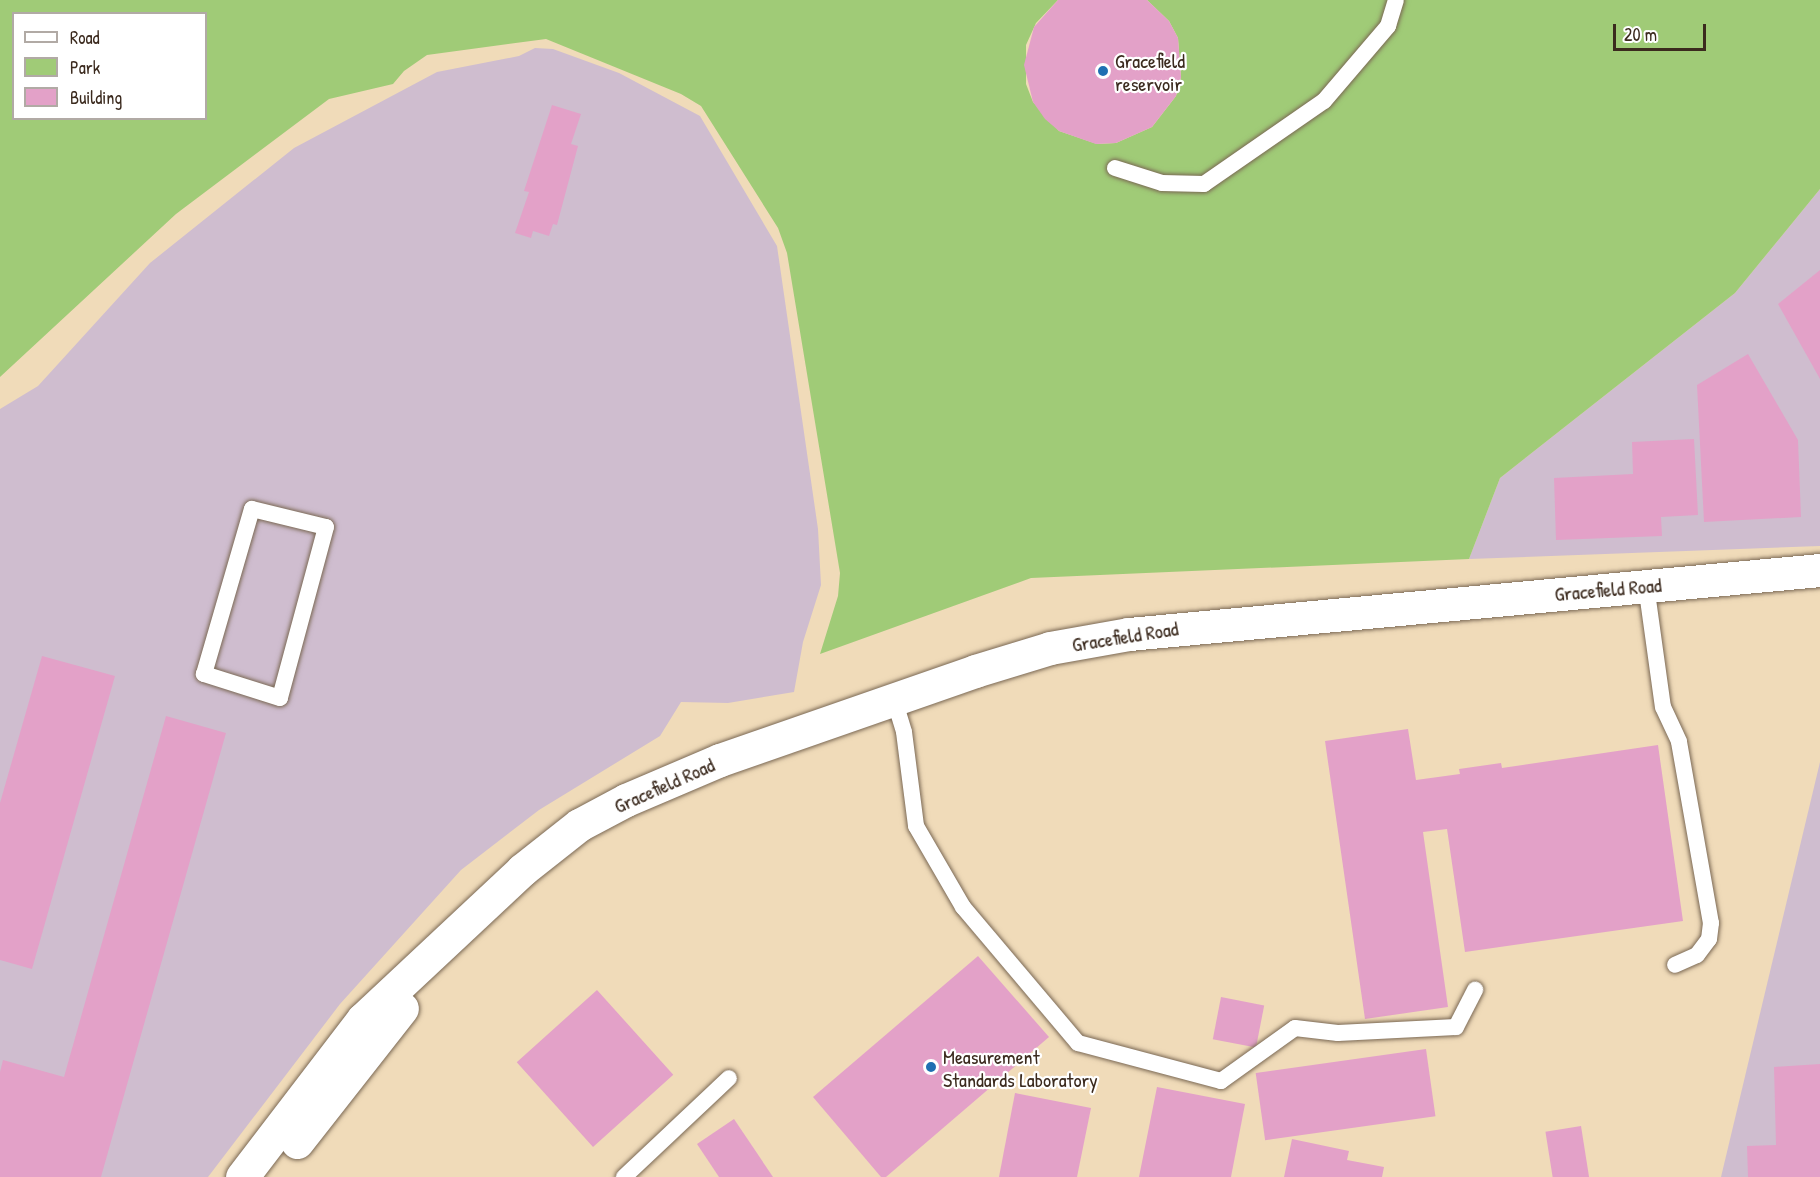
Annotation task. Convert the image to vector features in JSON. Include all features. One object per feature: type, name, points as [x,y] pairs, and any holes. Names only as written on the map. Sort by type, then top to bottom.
[{"type":"main road","name":"Gracefield Road","points":[[488,902],[522,870],[579,825],[626,800],[720,760],[894,699],[1050,648],[1129,634],[1820,570]]},
{"type":"main road","points":[[242,1177],[363,1019],[488,902]]},
{"type":"main road","points":[[271,1177],[365,1052],[488,902]]},
{"type":"lane","points":[[1115,168],[1162,183],[1204,184],[1324,101],[1388,26],[1396,0]]},
{"type":"lane","points":[[252,509],[326,527],[280,698],[204,674],[252,509]]},
{"type":"lane","points":[[1646,585],[1663,707],[1679,742],[1711,923],[1709,939],[1697,955],[1675,965]]},
{"type":"lane","points":[[894,699],[904,732],[916,826],[963,907],[1078,1043],[1221,1081],[1295,1028],[1338,1034],[1456,1027],[1475,990]]},
{"type":"lane","points":[[624,1177],[729,1078]]},
{"type":"shaded area","points":[[535,48],[553,49],[619,73],[700,116],[777,246],[818,529],[821,585],[803,642],[794,692],[728,703],[681,702],[660,736],[539,810],[461,870],[340,1004],[208,1177],[0,1177],[0,409],[38,386],[150,263],[294,148],[437,72],[519,56]]},
{"type":"shaded area","points":[[1820,189],[1820,546],[1469,559],[1500,478],[1735,293]]},
{"type":"shaded area","points":[[1820,762],[1820,1177],[1721,1177]]},
{"type":"green space","points":[[0,0],[1058,0],[1036,23],[1026,45],[1026,84],[1033,102],[1059,131],[1097,144],[1116,143],[1152,127],[1176,96],[1181,77],[1178,38],[1169,21],[1147,0],[1820,0],[1820,189],[1735,293],[1500,478],[1469,559],[1031,578],[820,654],[838,596],[840,573],[787,253],[778,228],[701,106],[681,94],[546,39],[427,55],[404,71],[393,84],[329,99],[176,214],[0,377]]},
{"type":"building","name":"Gracefield reservoir","points":[[1058,0],[1147,0],[1169,21],[1178,38],[1181,77],[1176,96],[1152,127],[1116,143],[1096,144],[1059,131],[1045,119],[1033,102],[1024,65],[1034,27]]},
{"type":"building","points":[[552,105],[581,114],[571,144],[578,146],[557,225],[553,224],[549,236],[533,231],[531,238],[515,233],[529,192],[524,191]]},
{"type":"building","points":[[1820,270],[1820,379],[1778,304]]},
{"type":"building","points":[[1748,354],[1798,440],[1801,517],[1704,522],[1697,385]]},
{"type":"building","points":[[1694,439],[1698,515],[1661,517],[1662,536],[1556,540],[1554,478],[1633,474],[1632,442]]},
{"type":"building","points":[[42,656],[115,676],[32,969],[0,960],[0,803]]},
{"type":"building","points":[[166,716],[226,733],[101,1177],[0,1177],[0,1072],[3,1060],[64,1077]]},
{"type":"building","points":[[1408,729],[1416,780],[1460,774],[1459,769],[1501,763],[1502,768],[1658,745],[1683,921],[1465,952],[1447,829],[1423,832],[1448,1007],[1365,1019],[1325,741]]},
{"type":"building","name":"Measurement Standards Laboratory","points":[[978,956],[1049,1037],[886,1177],[881,1177],[813,1097]]},
{"type":"building","points":[[597,990],[673,1075],[593,1147],[517,1062]]},
{"type":"building","points":[[1221,997],[1264,1005],[1256,1048],[1213,1039]]},
{"type":"building","points":[[1426,1049],[1435,1116],[1265,1140],[1256,1073]]},
{"type":"building","points":[[1820,1064],[1820,1177],[1748,1177],[1747,1146],[1776,1145],[1774,1067]]},
{"type":"building","points":[[1157,1087],[1245,1104],[1231,1177],[1139,1177]]},
{"type":"building","points":[[1015,1093],[1091,1108],[1077,1177],[999,1177]]},
{"type":"building","points":[[734,1119],[773,1177],[719,1177],[697,1144]]},
{"type":"building","points":[[1581,1126],[1589,1177],[1553,1177],[1545,1132]]},
{"type":"building","points":[[1292,1139],[1349,1151],[1347,1160],[1384,1167],[1382,1177],[1284,1177]]},
{"type":"place","name":"Gracefield reservoir","points":[[1103,71]]},
{"type":"place","name":"Measurement Standards Laboratory","points":[[931,1067]]}]
